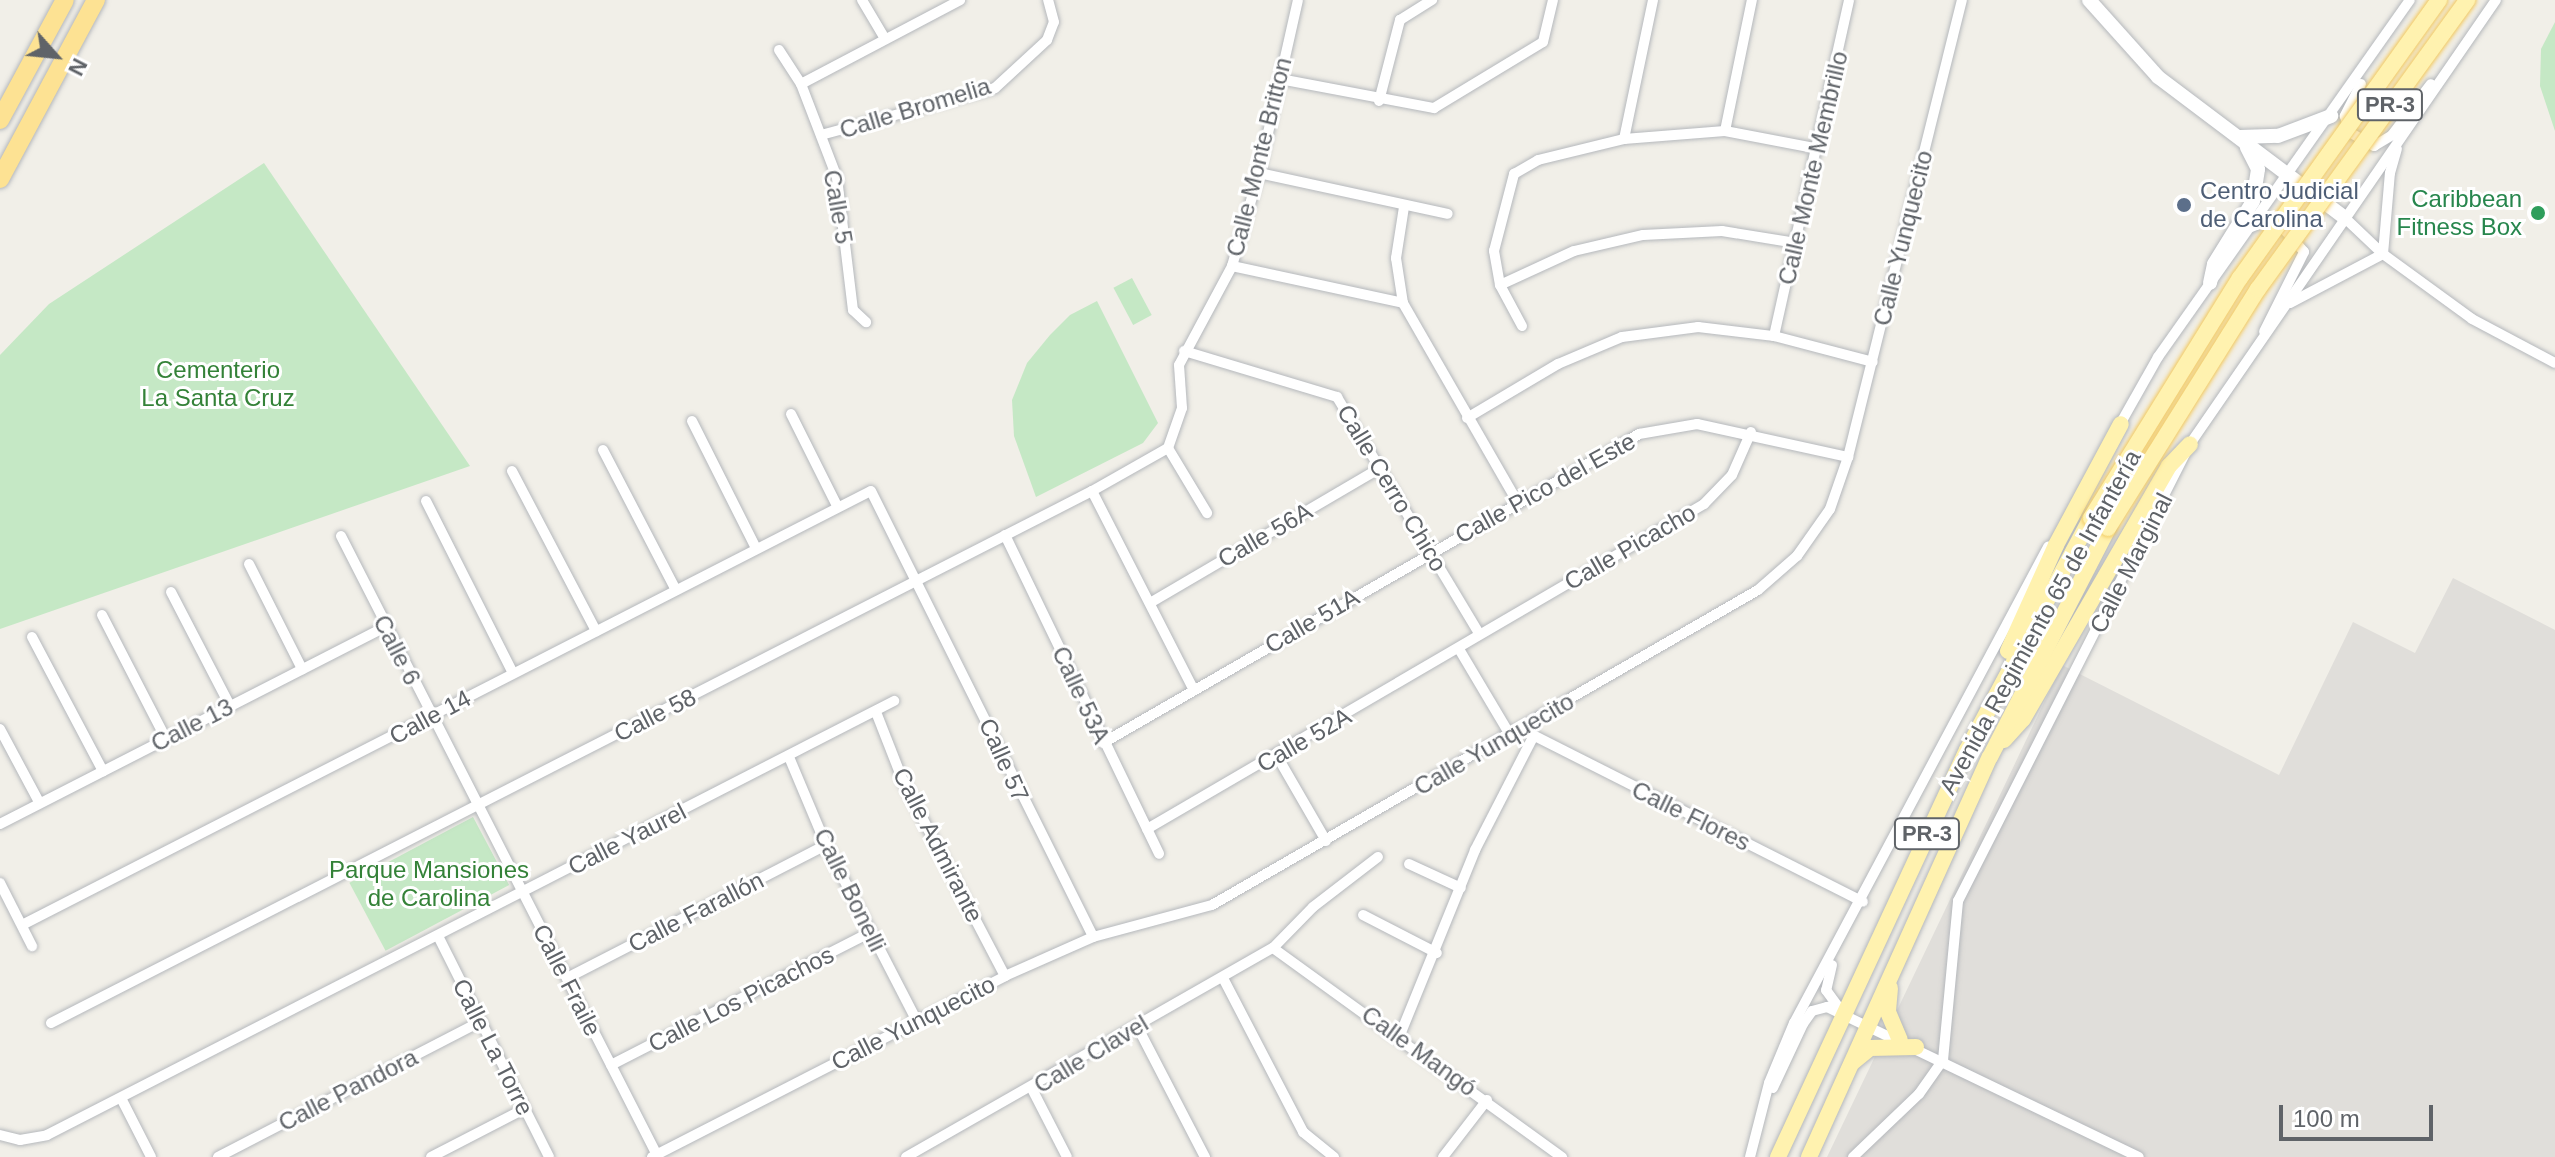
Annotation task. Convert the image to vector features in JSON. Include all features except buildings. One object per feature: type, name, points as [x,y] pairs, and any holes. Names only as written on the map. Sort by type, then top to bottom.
[{"type":"highway","points":[[0,120],[65,0]]},
{"type":"highway","points":[[0,179],[96,0]]},
{"type":"main road","name":"Avenida Regimiento 65 de Infantería","points":[[1778,1157],[1967,750],[2091,518],[2240,278],[2439,0]]},
{"type":"main road","name":"Avenida Regimiento 65 de Infantería","points":[[1809,1157],[1990,757],[2108,528],[2258,289],[2467,0]]},
{"type":"main road","points":[[1967,750],[2051,557],[2121,424]]},
{"type":"main road","points":[[1990,757],[2023,719],[2169,466],[2190,444]]},
{"type":"main road","points":[[1847,1070],[1870,1048],[1908,1043],[1888,1012],[1894,968]]},
{"type":"street","points":[[862,0],[884,37]]},
{"type":"street","points":[[801,84],[884,37],[960,0]]},
{"type":"street","name":"Calle Bromelia","points":[[821,135],[995,88],[1047,40],[1054,22],[1048,0]]},
{"type":"street","name":"Calle Monte Britton","points":[[1184,351],[1232,266],[1259,173],[1298,0]]},
{"type":"street","points":[[1379,101],[1400,20],[1432,0]]},
{"type":"street","points":[[1280,79],[1379,101],[1434,108],[1543,42],[1553,0]]},
{"type":"street","points":[[1624,139],[1653,0]]},
{"type":"street","points":[[1725,131],[1752,0]]},
{"type":"street","name":"Calle Monte Membrillo","points":[[1774,336],[1819,149],[1849,0]]},
{"type":"street","name":"Calle Yunquecito","points":[[654,1156],[1005,976],[1093,937],[1212,905],[1758,590],[1801,553],[1830,509],[1848,457],[1962,0]]},
{"type":"street","points":[[2089,0],[2158,77],[2345,218],[2383,254],[2472,319],[2555,363]]},
{"type":"street","points":[[1750,1157],[1783,1047],[1863,902],[2005,620],[2158,357],[2410,0]]},
{"type":"street","name":"Calle Marginal","points":[[1853,1157],[1919,1094],[1943,1060],[1958,901],[2190,444],[2496,0]]},
{"type":"street","name":"Calle 5","points":[[779,50],[801,84],[837,178],[853,310],[866,322]]},
{"type":"street","points":[[2375,53],[2345,116],[2349,132],[2374,146],[2392,135],[2449,67]]},
{"type":"street","points":[[2240,137],[2278,136],[2331,116]]},
{"type":"street","points":[[1522,326],[1500,285],[1494,251],[1514,174],[1538,160],[1624,139],[1725,131],[1819,149]]},
{"type":"street","points":[[2383,254],[2390,173],[2401,136]]},
{"type":"street","points":[[2210,283],[2214,264],[2249,213],[2258,181],[2258,169],[2240,137]]},
{"type":"street","points":[[1259,173],[1404,207],[1448,214]]},
{"type":"street","points":[[1404,207],[1396,258],[1403,303],[1517,501]]},
{"type":"street","points":[[2247,230],[2269,220],[2290,232],[2304,252],[2303,263],[2269,313],[2261,342]]},
{"type":"street","points":[[1500,285],[1574,251],[1643,235],[1722,231],[1796,243]]},
{"type":"street","points":[[2285,306],[2383,254]]},
{"type":"street","points":[[1232,266],[1403,303]]},
{"type":"street","points":[[1467,418],[1558,364],[1622,337],[1698,327],[1774,336],[1873,362]]},
{"type":"street","points":[[1184,351],[1179,365],[1182,408],[1168,448],[1207,513]]},
{"type":"street","name":"Calle Cerro Chico","points":[[1184,351],[1214,364],[1304,384],[1337,397],[1479,633]]},
{"type":"street","points":[[791,414],[837,506]]},
{"type":"street","points":[[692,421],[756,548]]},
{"type":"street","name":"Calle Pico del Este","points":[[1431,551],[1639,434],[1697,424],[1751,432],[1848,457]]},
{"type":"street","name":"Calle Picacho","points":[[1459,649],[1479,633],[1704,504],[1732,475],[1751,432]]},
{"type":"street","name":"Calle 58","points":[[51,1023],[919,581],[1168,448]]},
{"type":"street","points":[[603,450],[676,590]]},
{"type":"street","name":"Calle 56A","points":[[1150,603],[1380,468]]},
{"type":"street","points":[[512,471],[596,631]]},
{"type":"street","name":"Calle 14","points":[[22,925],[871,491]]},
{"type":"street","name":"Calle 57","points":[[871,491],[978,700],[997,751],[1093,937]]},
{"type":"street","points":[[1092,491],[1194,690]]},
{"type":"street","points":[[426,501],[513,673]]},
{"type":"street","name":"Calle 53A","points":[[1005,535],[1159,854]]},
{"type":"street","name":"Calle 6","points":[[341,536],[478,805]]},
{"type":"street","name":"Calle 51A","points":[[1103,743],[1431,551]]},
{"type":"street","points":[[249,564],[302,669]]},
{"type":"street","points":[[171,592],[230,706]]},
{"type":"street","points":[[102,615],[166,739]]},
{"type":"street","name":"Calle 13","points":[[0,824],[385,627]]},
{"type":"street","points":[[32,637],[103,771]]},
{"type":"street","points":[[1459,649],[1510,735]]},
{"type":"street","name":"Calle 52A","points":[[1147,829],[1459,649]]},
{"type":"street","name":"Calle Yaurel","points":[[0,1135],[20,1140],[47,1135],[894,701]]},
{"type":"street","name":"Calle Admirante","points":[[876,712],[903,781],[1005,976]]},
{"type":"street","points":[[0,729],[39,802]]},
{"type":"street","name":"Calle Flores","points":[[1521,729],[1863,902]]},
{"type":"street","points":[[1400,1035],[1437,953],[1461,888],[1533,737]]},
{"type":"street","points":[[1277,756],[1326,841]]},
{"type":"street","name":"Calle Bonelli","points":[[789,757],[826,845],[917,1021]]},
{"type":"street","name":"Calle Fraile","points":[[478,805],[654,1156]]},
{"type":"street","name":"Calle Farallón","points":[[567,978],[826,845]]},
{"type":"street","name":"Calle Clavel","points":[[906,1157],[926,1152],[1273,948],[1313,907],[1378,857]]},
{"type":"street","points":[[1409,864],[1461,888]]},
{"type":"street","points":[[0,883],[32,946]]},
{"type":"street","points":[[1363,915],[1437,953]]},
{"type":"street","name":"Calle Los Picachos","points":[[611,1065],[871,932]]},
{"type":"street","name":"Calle La Torre","points":[[438,936],[478,1023],[549,1157]]},
{"type":"street","points":[[1843,938],[1826,990],[1843,1012]]},
{"type":"street","name":"Calle Mangó","points":[[1273,948],[1400,1035],[1559,1156]]},
{"type":"street","points":[[1223,978],[1303,1132],[1334,1157]]},
{"type":"street","points":[[1768,1101],[1812,1011],[1819,1007],[1843,1012],[2139,1157]]},
{"type":"street","name":"Calle Pandora","points":[[218,1157],[478,1023]]},
{"type":"street","points":[[1137,1026],[1205,1157]]},
{"type":"street","points":[[1032,1089],[1067,1157]]},
{"type":"street","points":[[121,1098],[151,1157]]},
{"type":"street","points":[[1443,1157],[1487,1100]]},
{"type":"street","points":[[431,1157],[524,1109]]},
{"type":"shaded area","points":[[2453,578],[2555,630],[2555,1157],[1827,1157],[2062,665],[2279,775],[2353,622],[2415,653]]},
{"type":"green space","points":[[2555,22],[2555,131],[2540,86],[2541,49]]},
{"type":"green space","name":"Cementerio La Santa Cruz","points":[[264,163],[470,466],[0,629],[0,355],[49,304]]},
{"type":"green space","points":[[1132,278],[1152,315],[1133,325],[1113,288]]},
{"type":"green space","points":[[1097,301],[1158,423],[1143,443],[1036,497],[1014,436],[1012,400],[1027,363],[1050,335],[1070,315]]},
{"type":"green space","name":"Parque Mansiones de Carolina","points":[[473,817],[509,885],[386,951],[349,883]]},
{"type":"place","name":"Centro Judicial de Carolina","points":[[2184,205]]},
{"type":"place","name":"Caribbean Fitness Box","points":[[2538,213]]}]
